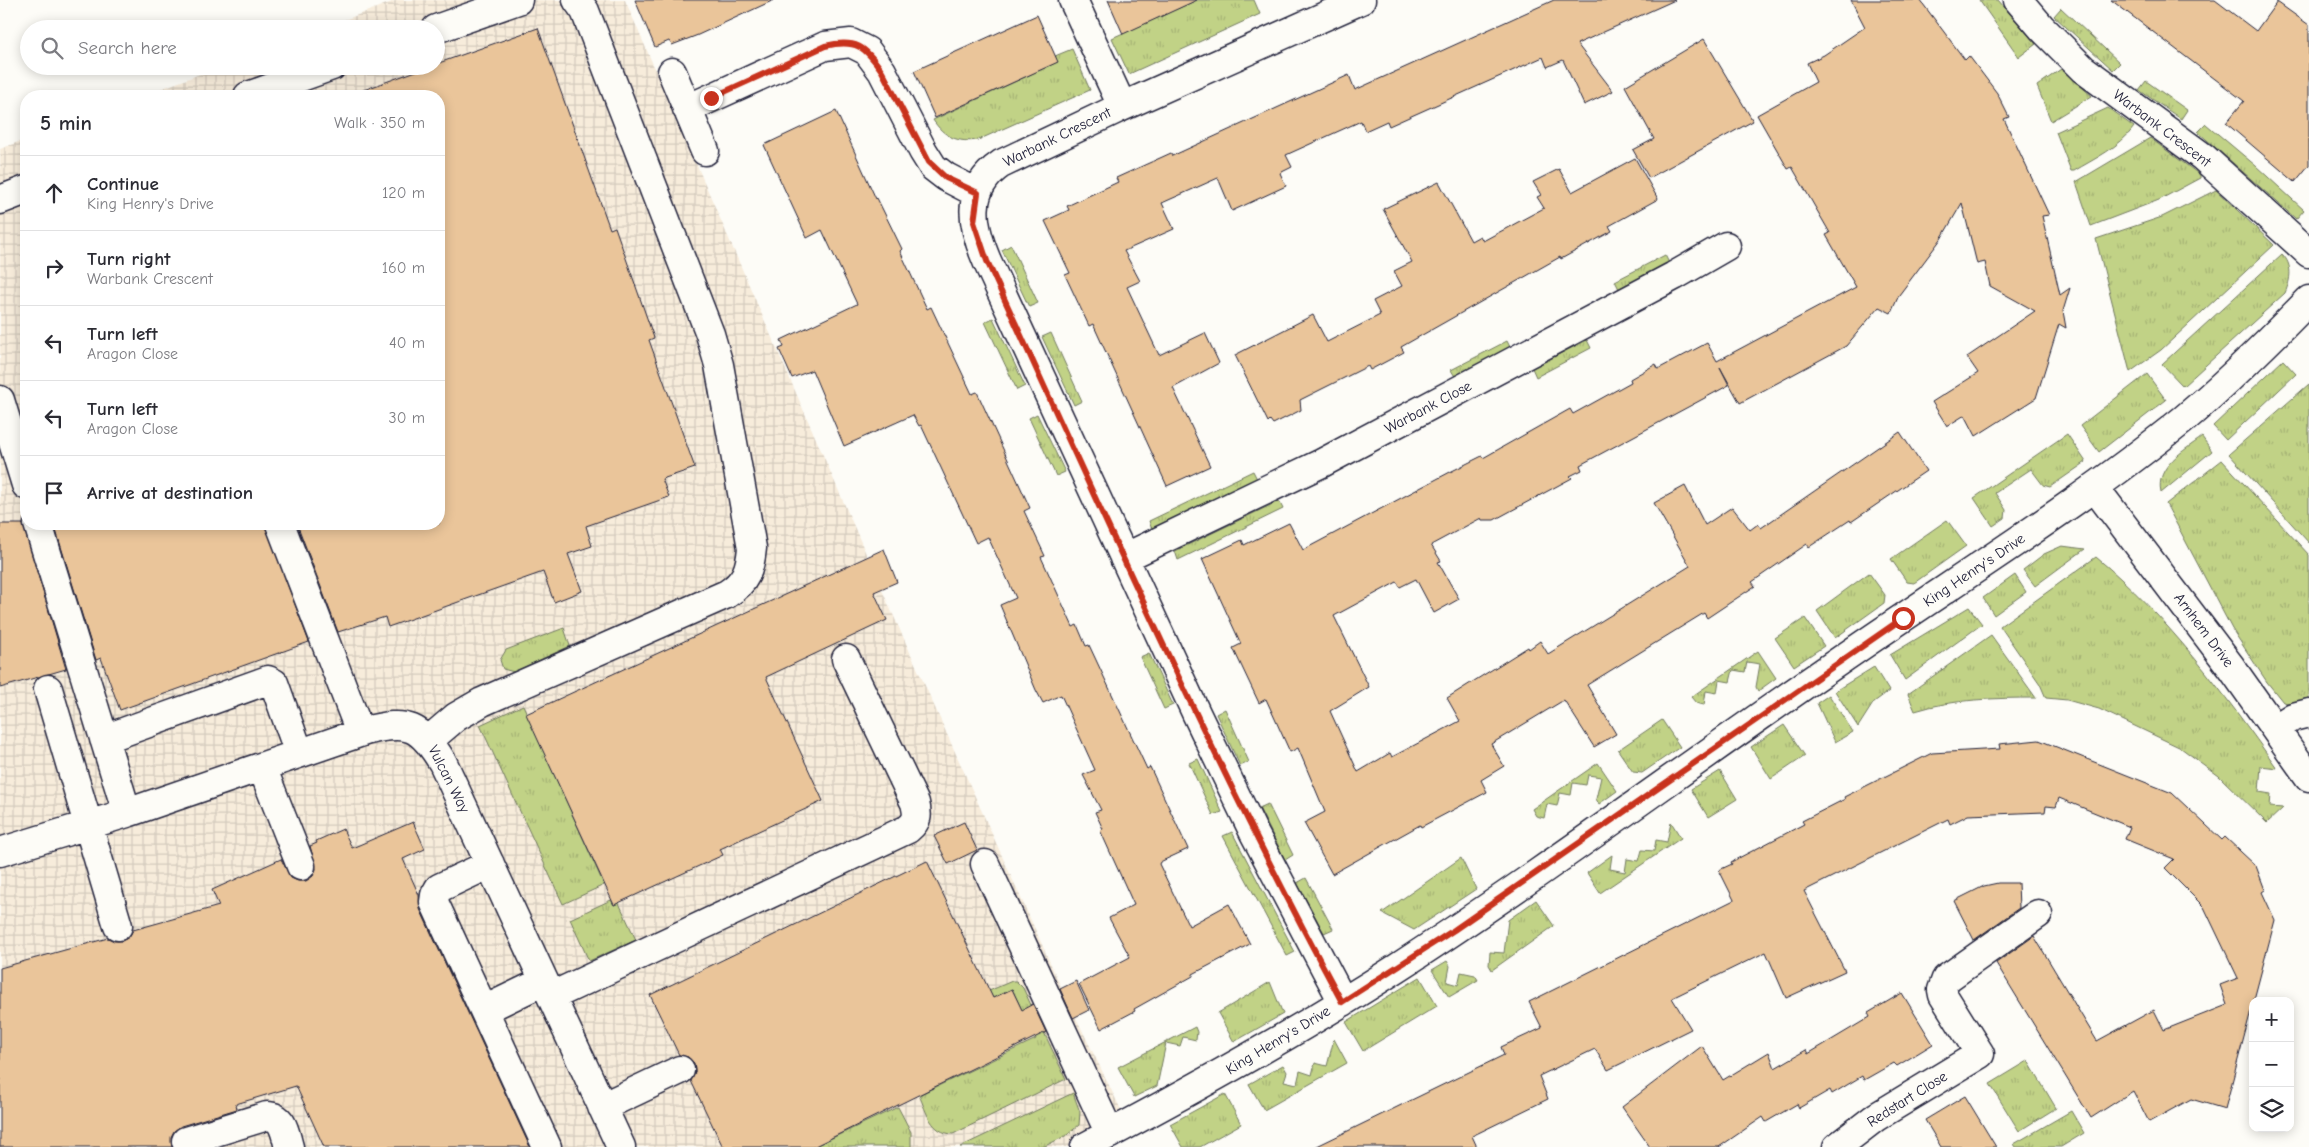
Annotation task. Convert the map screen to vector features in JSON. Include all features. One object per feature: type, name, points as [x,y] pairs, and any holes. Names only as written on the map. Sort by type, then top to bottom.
[{"type":"street","points":[[445,26],[518,0]]},
{"type":"street","points":[[429,740],[456,717],[482,702],[728,594],[739,586],[747,576],[751,562],[752,548],[719,365],[710,334],[585,11],[577,0]]},
{"type":"street","points":[[1073,0],[1122,106]]},
{"type":"street","name":"Warbank Crescent","points":[[1342,1002],[1251,826],[1124,558],[982,248],[974,222],[978,193],[987,174],[1001,164],[1122,106],[1361,0]]},
{"type":"street","name":"Warbank Crescent","points":[[2018,0],[2042,28],[2083,69],[2203,157],[2309,254]]},
{"type":"street","points":[[687,109],[825,46],[851,43],[867,52],[882,71],[933,167],[946,178],[978,193]]},
{"type":"street","points":[[672,72],[705,151]]},
{"type":"street","points":[[265,90],[307,75]]},
{"type":"street","points":[[0,200],[20,192]]},
{"type":"street","name":"Warbank Close","points":[[1124,558],[1339,454],[1666,280],[1726,246]]},
{"type":"street","name":"King Henry's Drive","points":[[1085,1147],[1188,1092],[1342,1002],[1500,898],[1821,673],[1998,555],[2094,488],[2206,400],[2309,300]]},
{"type":"street","points":[[0,400],[20,465]]},
{"type":"street","name":"Arnhem Drive","points":[[2094,488],[2168,582],[2276,728],[2309,777]]},
{"type":"street","points":[[40,530],[127,813]]},
{"type":"street","points":[[282,530],[360,732]]},
{"type":"street","points":[[484,1010],[548,988],[900,833],[915,823],[918,814],[915,803],[846,660]]},
{"type":"street","points":[[104,738],[268,680],[274,683],[299,753]]},
{"type":"street","points":[[48,690],[118,926]]},
{"type":"street","points":[[2276,728],[2293,717],[2309,713]]},
{"type":"street","name":"Vulcan Way","points":[[0,852],[127,813],[360,732],[382,726],[404,726],[422,733],[429,740],[443,763],[548,988],[602,1107],[614,1145]]},
{"type":"street","points":[[262,767],[301,866]]},
{"type":"street","points":[[490,864],[439,888],[434,902],[547,1147]]},
{"type":"street","points":[[985,864],[1110,1134]]},
{"type":"street","name":"Redstart Close","points":[[1837,1147],[1876,1117],[1980,1054],[1943,995],[1943,985],[1946,979],[2038,914]]},
{"type":"street","points":[[602,1107],[680,1070]]},
{"type":"street","points":[[186,1141],[267,1116],[274,1116],[282,1124],[289,1147]]},
{"type":"shaded area","points":[[397,0],[625,0],[877,579],[1062,989],[1128,1124],[1085,1147],[0,1147],[0,149],[20,141],[20,530],[445,530],[445,90],[158,90],[197,75],[445,75],[445,20],[345,20]]},
{"type":"green space","points":[[1197,0],[1254,0],[1260,14],[1129,74],[1112,38]]},
{"type":"green space","points":[[1979,0],[1998,0],[2036,44],[2019,57]]},
{"type":"green space","points":[[2061,8],[2120,63],[2113,70],[2054,16]]},
{"type":"green space","points":[[1072,49],[1090,90],[978,140],[964,141],[952,138],[942,131],[933,120],[1057,62],[1055,56]]},
{"type":"green space","points":[[2061,69],[2092,96],[2051,121],[2037,86]]},
{"type":"green space","points":[[2146,81],[2187,110],[2181,119],[2139,90]]},
{"type":"green space","points":[[2108,108],[2134,127],[2114,147],[2071,171],[2056,132]]},
{"type":"green space","points":[[2206,124],[2304,210],[2296,219],[2198,132]]},
{"type":"green space","points":[[2150,138],[2200,175],[2200,178],[2159,200],[2091,226],[2076,182]]},
{"type":"green space","points":[[2216,190],[2274,245],[2161,350],[2130,372],[2096,239],[2162,217]]},
{"type":"green space","points":[[1011,245],[1038,303],[1029,307],[1002,250]]},
{"type":"green space","points":[[2282,254],[2286,258],[2290,272],[2289,283],[2285,293],[2183,386],[2162,364]]},
{"type":"green space","points":[[1665,255],[1669,263],[1619,289],[1615,281]]},
{"type":"green space","points":[[993,318],[1025,386],[1017,390],[985,322]]},
{"type":"green space","points":[[1051,333],[1082,401],[1074,405],[1042,337]]},
{"type":"green space","points":[[1587,340],[1591,348],[1536,377],[1532,368]]},
{"type":"green space","points":[[1507,341],[1511,349],[1456,378],[1451,370]]},
{"type":"green space","points":[[2283,360],[2296,374],[2226,440],[2213,426]]},
{"type":"green space","points":[[2147,374],[2166,400],[2099,452],[2080,426]]},
{"type":"green space","points":[[2309,384],[2309,543],[2229,454]]},
{"type":"green space","points":[[1037,414],[1065,472],[1056,476],[1029,418]]},
{"type":"green space","points":[[2067,434],[2086,462],[2050,487],[2043,485],[2031,469],[1995,493],[2006,510],[2005,518],[1993,526],[1974,498]]},
{"type":"green space","points":[[2202,437],[2212,451],[2161,493],[2160,483],[2167,467]]},
{"type":"green space","points":[[2222,460],[2309,555],[2309,702],[2294,704],[2283,702],[2267,682],[2232,629],[2166,504]]},
{"type":"green space","points":[[1253,471],[1257,479],[1152,530],[1149,521]]},
{"type":"green space","points":[[1279,501],[1283,509],[1178,560],[1175,551]]},
{"type":"green space","points":[[1947,520],[1966,546],[1914,583],[1907,582],[1891,559]]},
{"type":"green space","points":[[2062,546],[2085,549],[2035,586],[2023,570],[2044,554]]},
{"type":"green space","points":[[2096,557],[2147,604],[2193,656],[2277,768],[2261,766],[2259,792],[2271,794],[2270,807],[2283,808],[2267,823],[2219,776],[2181,748],[2099,709],[2067,700],[2046,698],[2040,684],[2000,626]]},
{"type":"green space","points":[[1869,573],[1885,595],[1884,603],[1835,638],[1817,611]]},
{"type":"green space","points":[[2015,575],[2026,592],[1994,615],[1983,598]]},
{"type":"green space","points":[[1969,607],[1982,624],[1905,680],[1890,655]]},
{"type":"green space","points":[[1805,618],[1824,646],[1794,666],[1775,638]]},
{"type":"green space","points":[[564,628],[570,646],[514,672],[503,669],[500,660],[506,650]]},
{"type":"green space","points":[[1991,635],[2036,698],[1960,702],[1915,711],[1908,694]]},
{"type":"green space","points":[[1758,651],[1776,678],[1758,691],[1756,687],[1760,664],[1747,662],[1745,672],[1733,670],[1730,682],[1719,680],[1717,693],[1706,691],[1704,705],[1696,703],[1691,697]]},
{"type":"green space","points":[[1149,653],[1173,705],[1164,709],[1140,657]]},
{"type":"green space","points":[[1874,667],[1889,691],[1874,702],[1858,727],[1835,691]]},
{"type":"green space","points":[[1829,695],[1853,732],[1835,742],[1817,703]]},
{"type":"green space","points":[[523,705],[604,885],[563,904],[480,725]]},
{"type":"green space","points":[[1225,709],[1249,762],[1240,766],[1216,714]]},
{"type":"green space","points":[[1662,720],[1680,747],[1642,773],[1633,772],[1618,750]]},
{"type":"green space","points":[[1784,725],[1805,756],[1771,779],[1751,747]]},
{"type":"green space","points":[[1198,759],[1222,812],[1213,815],[1189,763]]},
{"type":"green space","points":[[1598,763],[1617,791],[1599,804],[1596,799],[1601,777],[1588,775],[1586,785],[1573,783],[1571,795],[1560,793],[1557,806],[1547,804],[1544,818],[1536,816],[1532,809]]},
{"type":"green space","points":[[1720,771],[1737,799],[1708,817],[1691,789]]},
{"type":"green space","points":[[1268,804],[1293,855],[1285,860],[1259,808]]},
{"type":"green space","points":[[1671,822],[1681,838],[1600,893],[1587,873],[1612,855],[1610,869],[1625,872],[1627,859],[1639,861],[1642,850],[1654,851],[1656,840],[1667,842]]},
{"type":"green space","points":[[1232,832],[1295,952],[1287,956],[1223,836]]},
{"type":"green space","points":[[1461,858],[1476,889],[1414,930],[1382,913]]},
{"type":"green space","points":[[1306,878],[1333,929],[1324,933],[1297,883]]},
{"type":"green space","points":[[611,900],[614,905],[619,903],[636,940],[589,961],[570,919]]},
{"type":"green space","points":[[1536,900],[1554,926],[1492,970],[1489,965],[1490,952],[1504,953],[1508,920]]},
{"type":"green space","points":[[1447,961],[1450,966],[1447,982],[1458,985],[1461,972],[1475,975],[1478,980],[1449,997],[1432,970]]},
{"type":"green space","points":[[1420,977],[1437,1006],[1363,1051],[1346,1022]]},
{"type":"green space","points":[[1016,981],[1023,988],[1066,1079],[953,1134],[946,1133],[931,1121],[919,1095],[1036,1039],[1012,989],[993,998],[989,991]]},
{"type":"green space","points":[[1270,982],[1283,1014],[1234,1042],[1218,1013]]},
{"type":"green space","points":[[1195,1027],[1197,1032],[1196,1040],[1183,1037],[1180,1046],[1166,1043],[1157,1086],[1134,1097],[1118,1067]]},
{"type":"green space","points":[[1334,1039],[1347,1063],[1264,1110],[1249,1084],[1283,1065],[1287,1072],[1284,1081],[1297,1084],[1300,1071],[1312,1075],[1315,1063],[1327,1066]]},
{"type":"green space","points":[[2028,1061],[2056,1108],[2019,1131],[1990,1084]]},
{"type":"green space","points":[[1073,1093],[1080,1112],[1079,1125],[1067,1135],[1043,1147],[960,1147]]},
{"type":"green space","points":[[1225,1094],[1241,1124],[1200,1147],[1183,1147],[1170,1124]]},
{"type":"green space","points":[[898,1107],[911,1132],[911,1147],[813,1147]]},
{"type":"green space","points":[[2071,1111],[2084,1133],[2061,1147],[2016,1147],[2014,1144]]},
{"type":"building","points":[[635,0],[774,0],[698,35],[672,45],[669,41],[655,47]]},
{"type":"building","points":[[1108,0],[1197,0],[1123,34]]},
{"type":"building","points":[[1554,0],[1675,0],[1577,44],[1613,91],[1584,105],[1563,60],[1547,67],[1543,57],[1389,126],[1387,121],[1365,131],[1361,121],[1286,155],[1292,167],[1280,173],[1286,186],[1232,211],[1218,178],[1162,203],[1174,229],[1124,251],[1140,281],[1127,287],[1159,355],[1205,333],[1219,363],[1173,388],[1210,466],[1167,486],[1093,324],[1089,326],[1065,275],[1070,273],[1045,221],[1069,210],[1067,206],[1118,182],[1116,178],[1171,153],[1172,156],[1349,75],[1355,90]]},
{"type":"building","points":[[1851,0],[1920,0],[1965,60],[1969,56],[1997,93],[2009,117],[2004,119],[2049,215],[2042,216],[2060,295],[2070,288],[2063,311],[2066,328],[2059,324],[2036,398],[1976,436],[1965,415],[1947,426],[1932,402],[1978,373],[1967,357],[2035,311],[1990,286],[1985,262],[1977,264],[1962,203],[1941,239],[1899,295],[1891,313],[1879,307],[1846,346],[1740,403],[1720,367],[1729,385],[1580,465],[1582,470],[1570,476],[1572,478],[1494,520],[1482,520],[1481,518],[1431,545],[1441,561],[1438,562],[1459,599],[1434,613],[1416,579],[1400,587],[1397,582],[1334,616],[1369,687],[1330,711],[1358,772],[1390,753],[1392,757],[1460,721],[1447,698],[1528,647],[1529,649],[1540,641],[1548,654],[1690,566],[1654,503],[1685,486],[1705,525],[1732,507],[1750,530],[1758,524],[1761,528],[1900,432],[1926,471],[1851,522],[1850,520],[1809,547],[1807,544],[1752,582],[1755,586],[1707,618],[1704,613],[1587,685],[1616,734],[1594,747],[1564,700],[1491,744],[1504,766],[1481,780],[1487,792],[1421,827],[1420,825],[1332,874],[1304,823],[1325,812],[1298,748],[1290,752],[1266,699],[1259,703],[1233,648],[1241,644],[1202,559],[1242,540],[1244,545],[1289,523],[1303,550],[1452,471],[1482,456],[1483,458],[1570,409],[1573,414],[1631,382],[1630,379],[1656,364],[1658,369],[1707,343],[1717,361],[1856,287],[1826,235],[1830,233],[1792,167],[1788,169],[1757,115],[1816,82],[1807,63],[1824,55],[1865,27]]},
{"type":"building","points":[[2111,0],[2215,0],[2256,31],[2277,2],[2309,25],[2309,165],[2295,182],[2226,123],[2244,101]]},
{"type":"building","points":[[1037,15],[1058,62],[935,118],[914,71]]},
{"type":"building","points":[[538,28],[610,229],[615,227],[654,338],[649,340],[695,468],[662,479],[669,497],[586,526],[592,546],[568,554],[582,591],[554,602],[543,572],[388,627],[385,617],[338,632],[299,530],[445,530],[445,90],[364,90],[405,75],[445,75],[445,61]]},
{"type":"building","points":[[1704,39],[1753,121],[1649,178],[1633,150],[1654,139],[1625,86]]},
{"type":"building","points":[[836,111],[876,199],[902,249],[900,251],[927,309],[931,307],[972,394],[977,392],[1030,508],[1024,511],[1045,556],[1041,557],[1073,627],[1077,625],[1086,646],[1089,645],[1147,769],[1150,767],[1188,849],[1159,864],[1189,926],[1229,904],[1250,944],[1193,974],[1193,976],[1134,1009],[1135,1011],[1101,1029],[1079,984],[1130,957],[1109,918],[1134,905],[1100,830],[1103,829],[1095,812],[1101,810],[1083,775],[1095,770],[1061,695],[1043,703],[1000,605],[1016,598],[988,537],[976,543],[921,425],[919,426],[913,415],[844,446],[812,370],[792,378],[779,349],[784,347],[781,340],[857,304],[822,230],[807,238],[764,145]]},
{"type":"building","points":[[1635,158],[1658,199],[1609,226],[1612,231],[1561,259],[1560,257],[1401,347],[1404,352],[1370,370],[1368,366],[1300,400],[1301,410],[1273,424],[1270,420],[1268,422],[1235,355],[1313,315],[1327,342],[1380,315],[1373,301],[1402,286],[1394,271],[1412,262],[1383,209],[1439,182],[1471,241],[1480,236],[1483,241],[1544,208],[1537,197],[1541,195],[1533,182],[1559,169],[1572,192]]},
{"type":"building","points":[[0,524],[20,524],[20,530],[25,530],[66,669],[0,688]]},
{"type":"building","points":[[56,530],[267,530],[309,642],[120,710],[101,658],[96,660]]},
{"type":"building","points":[[884,549],[897,582],[874,592],[887,620],[766,677],[823,801],[720,849],[723,855],[614,905],[526,714]]},
{"type":"building","points":[[2039,740],[2172,793],[2222,840],[2225,837],[2256,866],[2265,890],[2262,892],[2275,920],[2255,997],[2249,997],[2249,1018],[2225,1109],[2191,1099],[2149,1122],[2133,1091],[2091,1118],[1996,963],[2034,936],[2097,1041],[2154,1010],[2164,1030],[2227,1005],[2220,985],[2238,978],[2204,907],[2165,868],[2174,859],[2125,839],[2130,827],[2059,798],[2056,807],[2046,806],[2045,812],[1968,815],[1950,824],[1948,819],[1804,891],[1845,971],[1786,998],[1766,952],[1672,998],[1691,1029],[1608,1070],[1595,1049],[1539,1076],[1548,1099],[1472,1136],[1477,1147],[1315,1147],[1504,1055],[1501,1047],[1542,1028],[1529,1002],[1734,900],[1719,870],[1732,864],[1731,862],[1804,824],[1802,821],[1845,799],[1844,797],[1932,753],[2000,749],[1999,744]]},
{"type":"building","points":[[413,822],[425,849],[403,859],[419,895],[420,909],[530,1147],[324,1147],[296,1086],[236,1104],[237,1109],[181,1126],[174,1131],[171,1137],[172,1147],[0,1147],[0,968],[108,938],[114,941],[122,941],[129,937],[133,930],[219,906],[212,890],[281,859],[291,878],[298,881],[306,881],[313,876],[316,869],[310,846],[317,843],[316,841],[343,829],[352,848]]},
{"type":"building","points":[[964,822],[977,850],[948,864],[934,836]]},
{"type":"building","points":[[927,861],[993,998],[1012,989],[1022,1010],[1033,1004],[1046,1032],[813,1147],[723,1147],[691,1081],[695,1072],[694,1063],[688,1057],[679,1055],[650,995]]},
{"type":"building","points":[[1998,883],[2018,883],[2019,908],[1974,940],[1954,901],[1984,886]]},
{"type":"building","points":[[1076,981],[1089,1010],[1073,1018],[1060,989]]},
{"type":"building","points":[[1902,993],[1933,1044],[1897,1066],[1894,1063],[1864,1080],[1862,1076],[1832,1094],[1830,1090],[1799,1108],[1797,1104],[1766,1122],[1763,1117],[1719,1147],[1650,1147],[1622,1107],[1702,1046],[1723,1080],[1769,1052],[1775,1068],[1806,1050],[1808,1054],[1870,1017],[1868,1013]]},
{"type":"building","points":[[1965,1096],[1996,1147],[1941,1147],[1925,1120]]},
{"type":"route","points":[[711,98],[825,46],[842,42],[860,46],[874,59],[882,71],[933,167],[946,178],[978,193],[975,203],[974,222],[987,261],[1254,833],[1342,1002],[1454,930],[1841,659],[1903,618]]}]
